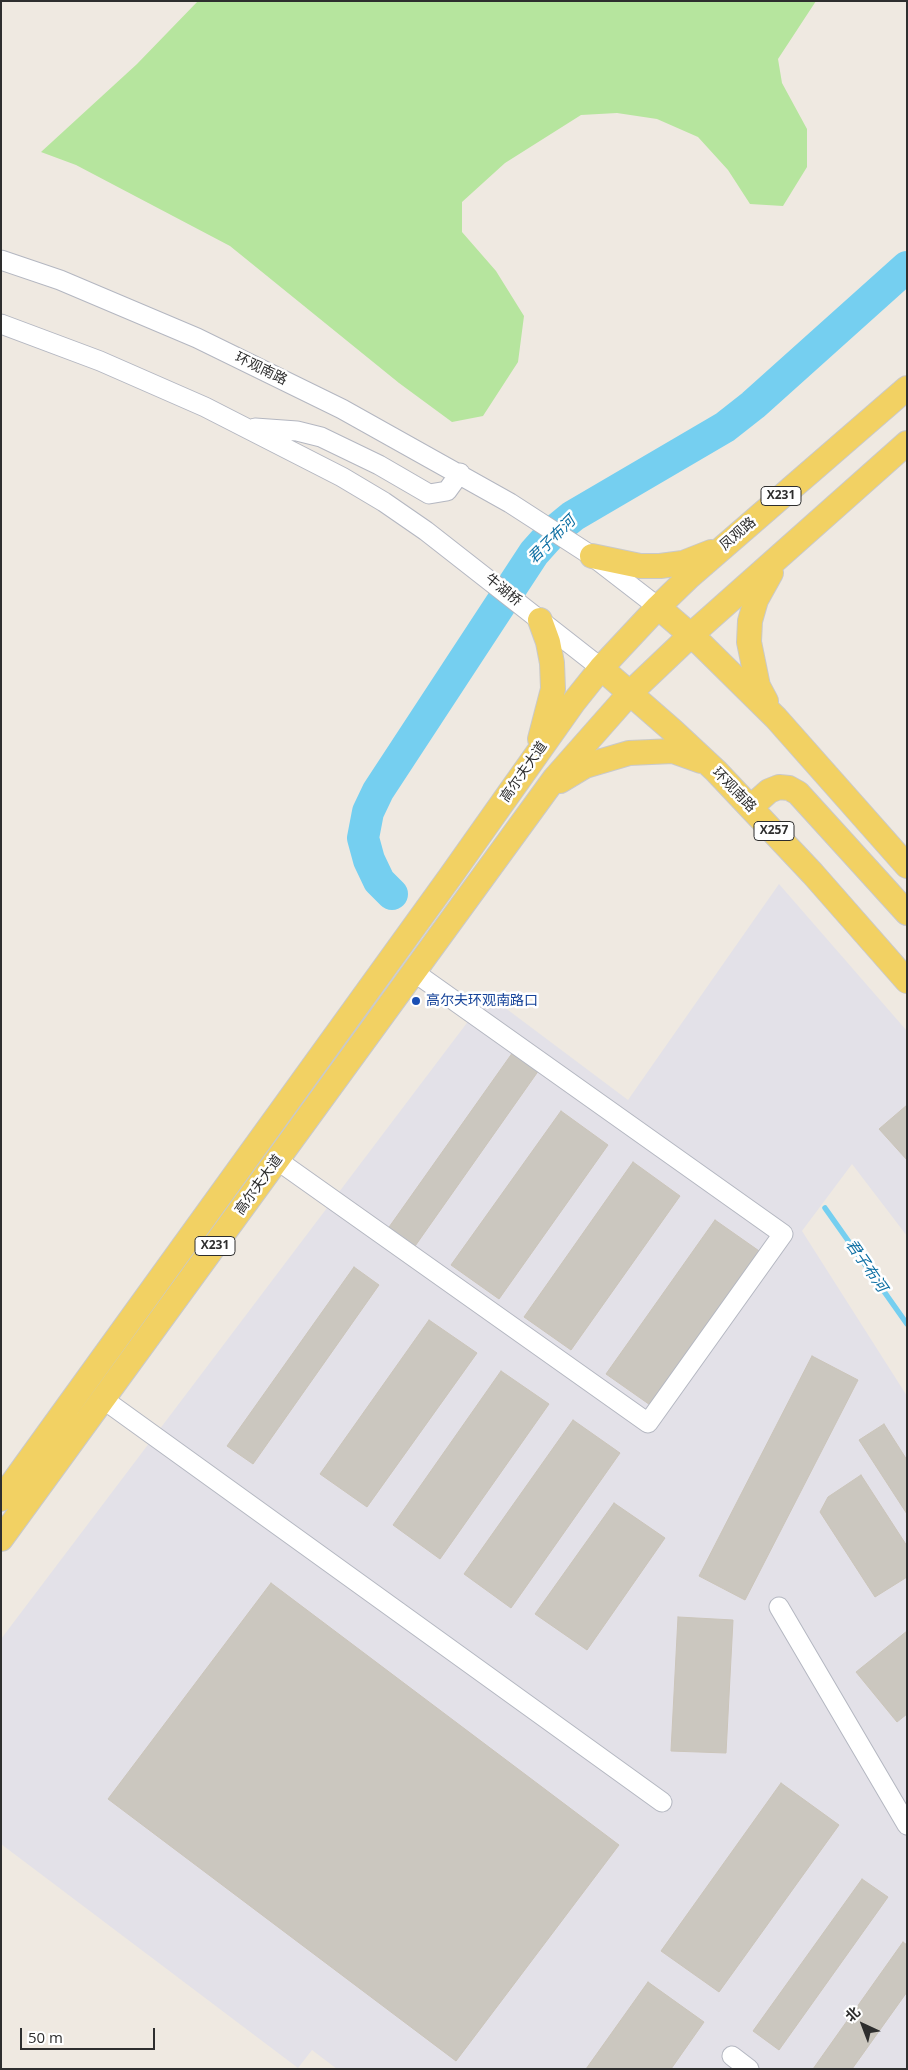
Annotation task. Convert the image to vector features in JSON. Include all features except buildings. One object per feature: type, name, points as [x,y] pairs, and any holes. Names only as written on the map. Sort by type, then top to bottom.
[{"type":"main road","name":"凤观路","points":[[601,668],[658,607],[730,541],[907,388]]},
{"type":"main road","name":"X231","points":[[630,693],[691,635],[907,443]]},
{"type":"main road","points":[[592,556],[640,566],[660,566],[683,562],[705,555],[730,541]]},
{"type":"main road","points":[[776,718],[758,686],[752,664],[749,642],[750,621],[756,600],[766,580],[793,546]]},
{"type":"main road","points":[[658,607],[691,635],[776,718],[907,866]]},
{"type":"main road","points":[[520,777],[537,748],[547,718],[553,689],[552,663],[548,642],[540,620]]},
{"type":"main road","name":"环观南路","points":[[601,668],[712,767],[751,807],[907,981]]},
{"type":"main road","name":"高尔夫大道","points":[[1,1499],[407,937],[573,703],[601,668]]},
{"type":"main road","name":"高尔夫大道","points":[[1,1539],[546,790],[598,727],[630,693]]},
{"type":"main road","points":[[546,790],[585,766],[629,753],[673,751],[692,757],[712,767]]},
{"type":"main road","points":[[751,807],[769,791],[779,787],[789,788],[798,793],[907,913]]},
{"type":"street","name":"环观南路","points":[[1,260],[85,290],[197,338],[342,409],[510,502],[592,556]]},
{"type":"street","points":[[1,324],[44,338],[126,372],[246,428],[297,431],[321,437],[378,465],[430,494],[447,492],[460,473]]},
{"type":"street","name":"牛湖桥","points":[[246,428],[342,477],[384,502],[466,560],[540,620]]},
{"type":"street","points":[[592,556],[658,607]]},
{"type":"street","name":"环观南路","points":[[540,620],[601,668]]},
{"type":"street","points":[[277,1160],[648,1424],[783,1234],[414,972]]},
{"type":"street","points":[[103,1399],[662,1802]]},
{"type":"street","points":[[779,1607],[907,1825]]},
{"type":"street","points":[[732,2056],[749,2069]]},
{"type":"shaded area","points":[[779,884],[907,1031],[907,1236],[852,1164],[802,1231],[907,1396],[907,2069],[337,2069],[312,2050],[298,2068],[1,1844],[1,1639],[488,995],[628,1100]]},
{"type":"green space","points":[[198,1],[816,1],[778,59],[782,83],[807,129],[807,167],[783,206],[750,204],[728,170],[698,137],[657,119],[617,113],[581,115],[505,163],[462,202],[462,232],[496,271],[524,316],[518,362],[483,416],[452,422],[399,383],[230,246],[76,165],[41,152],[137,64]]},
{"type":"waterway","name":"君子布河","points":[[392,894],[379,881],[369,860],[363,838],[368,812],[378,791],[534,553],[551,534],[573,516],[725,427],[753,405],[907,267]]},
{"type":"waterway","name":"君子布河","points":[[825,1208],[907,1324]]},
{"type":"place","name":"高尔夫环观南路口","points":[[416,1001]]}]
